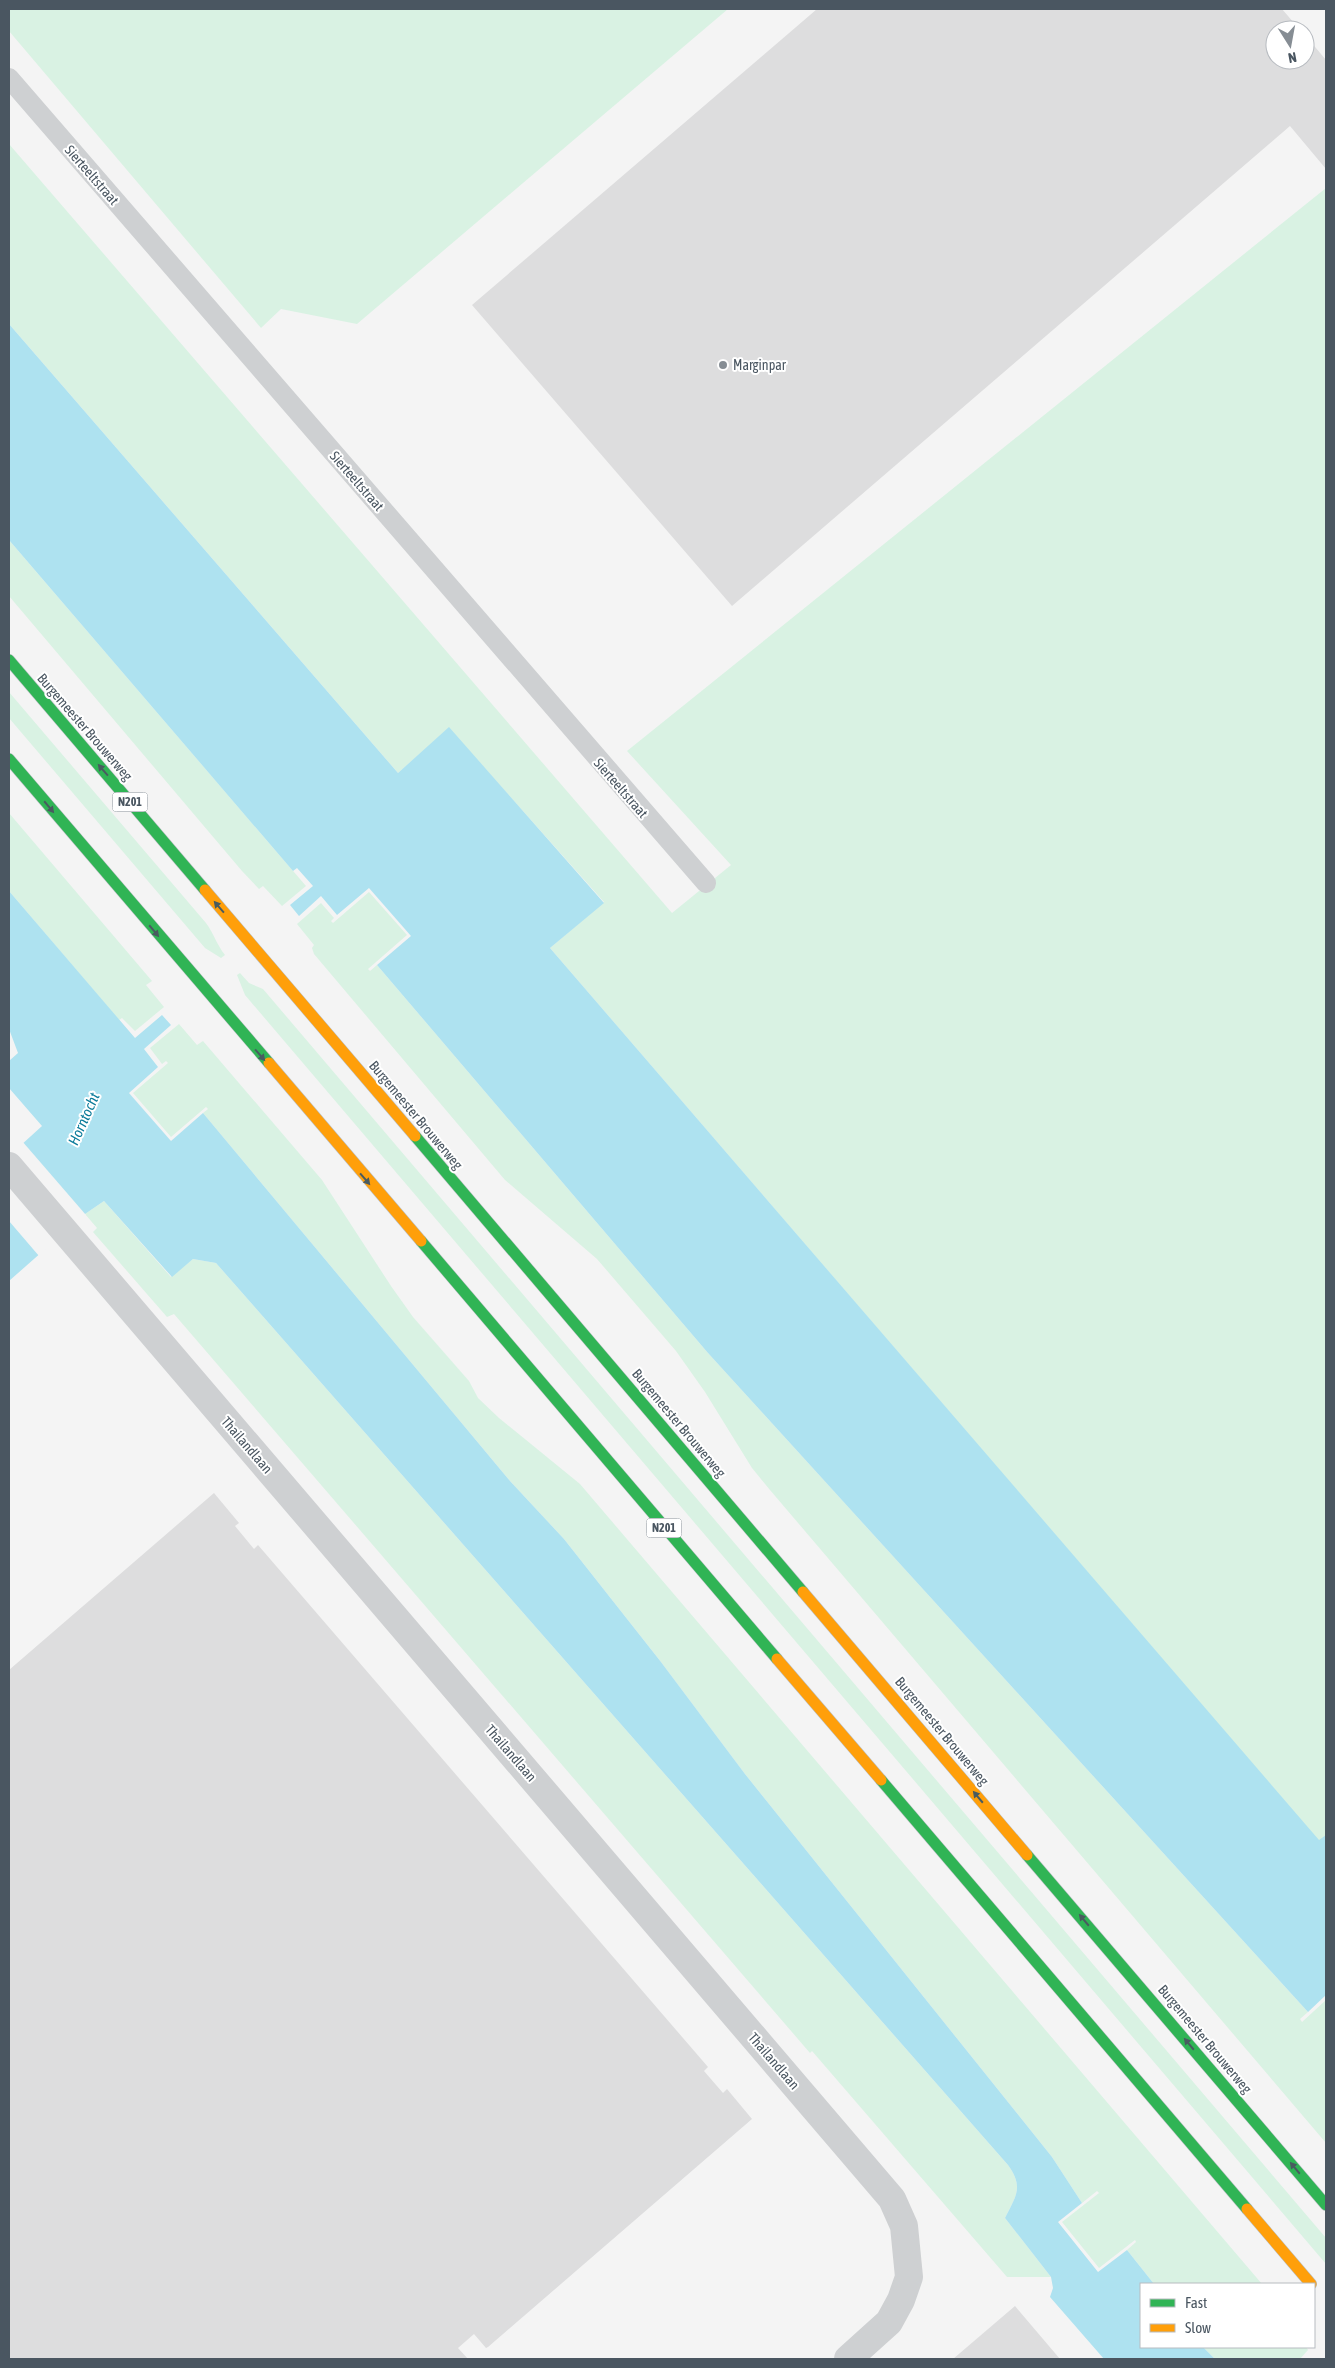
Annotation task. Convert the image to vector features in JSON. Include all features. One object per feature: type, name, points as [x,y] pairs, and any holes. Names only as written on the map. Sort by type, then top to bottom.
[{"type":"highway","name":"Burgemeester Brouwerweg","points":[[9,660],[1326,2205]]},
{"type":"highway","name":"N201","points":[[9,759],[1310,2283]]},
{"type":"street","name":"Thailandlaan","points":[[9,1166],[892,2199],[904,2226],[909,2277],[889,2322],[848,2359]]},
{"type":"lane","name":"Sierteeltstraat","points":[[9,78],[706,883]]},
{"type":"green space","points":[[9,9],[728,9],[357,324],[281,309],[261,328],[9,31]]},
{"type":"green space","points":[[9,144],[672,913],[731,865],[627,751],[1326,188],[1326,1835],[1319,1841],[550,948],[604,902],[449,728],[398,773],[9,324]]},
{"type":"green space","points":[[9,540],[306,886],[282,906],[263,886],[259,889],[242,871],[9,596]]},
{"type":"green space","points":[[9,692],[206,923],[225,955],[221,958],[205,948],[9,718]]},
{"type":"green space","points":[[9,813],[152,981],[146,985],[164,1007],[135,1031],[122,1018],[119,1020],[9,891]]},
{"type":"green space","points":[[369,892],[407,935],[368,969],[370,971],[377,965],[708,1353],[1308,2012],[1300,2019],[1302,2022],[1326,2000],[1326,2143],[770,1490],[752,1468],[705,1392],[676,1351],[597,1259],[505,1180],[314,954],[312,948],[314,945],[297,924],[321,903],[334,918],[331,921],[333,923]]},
{"type":"green space","points":[[240,973],[249,983],[263,989],[1326,2238],[1326,2264],[245,995],[237,975]]},
{"type":"green space","points":[[179,1024],[197,1045],[203,1041],[322,1180],[413,1317],[469,1381],[478,1398],[499,1418],[580,1484],[1261,2283],[1153,2283],[1127,2250],[1136,2242],[1135,2240],[1099,2268],[1062,2222],[1099,2193],[1097,2191],[1082,2203],[1052,2157],[745,1774],[661,1662],[564,1539],[510,1481],[203,1113],[208,1109],[206,1107],[171,1137],[133,1093],[168,1063],[166,1061],[162,1064],[150,1048]]},
{"type":"green space","points":[[104,1201],[171,1277],[193,1259],[216,1263],[1008,2165],[1016,2179],[1017,2192],[1005,2218],[1051,2277],[1007,2277],[812,2051],[810,2053],[174,1314],[167,1317],[93,1232],[97,1228],[85,1214]]},
{"type":"green space","points":[[1204,2348],[1307,2348],[1308,2350],[1300,2359],[1215,2359]]},
{"type":"water","points":[[9,324],[398,773],[449,727],[604,903],[550,948],[1319,1840],[1326,1835],[1326,1995],[1308,2012],[708,1353],[377,965],[411,936],[369,888],[337,915],[321,896],[299,916],[290,905],[313,886],[297,868],[293,871],[9,540]]},
{"type":"water","name":"Horntocht","points":[[9,891],[135,1038],[162,1015],[171,1025],[144,1049],[158,1067],[129,1093],[171,1141],[203,1113],[510,1481],[564,1539],[661,1662],[745,1774],[1052,2157],[1082,2203],[1058,2222],[1098,2272],[1127,2250],[1153,2283],[1140,2283],[1140,2348],[1204,2348],[1215,2359],[1104,2359],[1050,2297],[1053,2288],[1051,2277],[1005,2218],[1017,2192],[1016,2179],[1008,2165],[216,1263],[193,1259],[172,1277],[104,1201],[85,1214],[9,1281],[9,1156],[42,1126],[9,1088],[9,1061],[18,1053],[9,1029]]},
{"type":"pier","points":[[22,1141],[86,1215],[39,1256],[9,1221],[9,1153]]},
{"type":"building","points":[[817,9],[1282,9],[1291,20],[1265,20],[1265,70],[1315,70],[1315,47],[1326,60],[1326,169],[1290,126],[732,606],[472,305]]},
{"type":"building","points":[[214,1493],[239,1523],[235,1526],[254,1549],[258,1545],[708,2067],[704,2071],[723,2093],[727,2089],[752,2119],[488,2347],[486,2348],[474,2334],[458,2348],[468,2359],[9,2359],[9,1670]]},
{"type":"building","points":[[1015,2306],[1060,2359],[953,2359]]},
{"type":"traffic: fast","points":[[9,660],[205,890]]},
{"type":"traffic: fast","points":[[9,759],[269,1063]]},
{"type":"traffic: fast","points":[[415,1136],[803,1592]]},
{"type":"traffic: fast","points":[[421,1241],[777,1659]]},
{"type":"traffic: fast","points":[[881,1780],[1247,2209]]},
{"type":"traffic: fast","points":[[1027,1855],[1326,2205]]},
{"type":"traffic: slow","points":[[205,890],[415,1136]]},
{"type":"traffic: slow","points":[[269,1063],[421,1241]]},
{"type":"traffic: slow","points":[[803,1592],[1027,1855]]},
{"type":"traffic: slow","points":[[777,1659],[881,1780]]},
{"type":"traffic: slow","points":[[1247,2209],[1310,2283]]},
{"type":"place","name":"Marginpar","points":[[723,365]]}]
